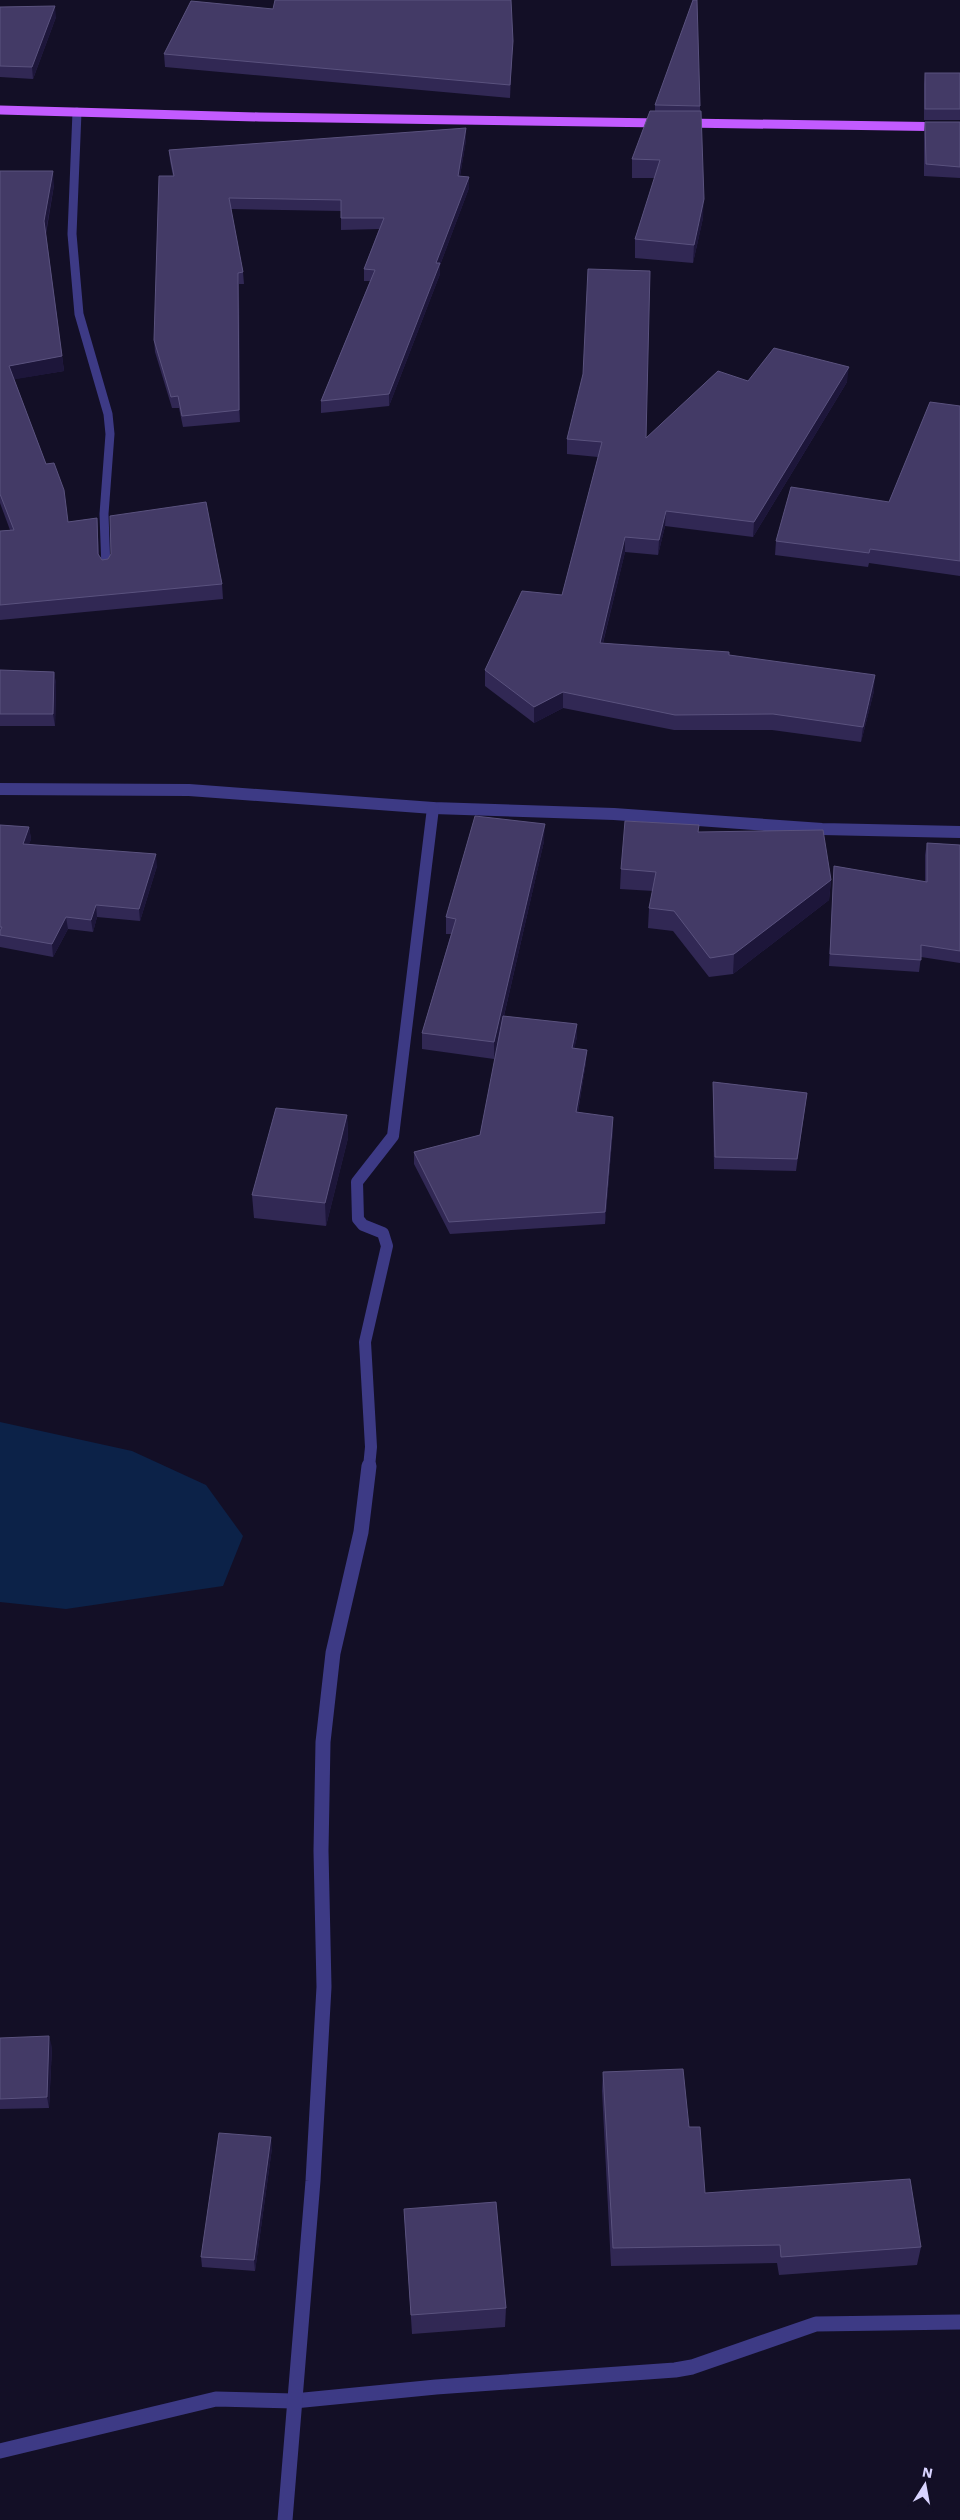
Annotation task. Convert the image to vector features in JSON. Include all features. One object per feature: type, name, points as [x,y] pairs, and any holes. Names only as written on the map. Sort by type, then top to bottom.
[{"type":"main road","points":[[0,110],[259,117],[960,127]]},
{"type":"street","points":[[77,112],[72,234],[79,314],[108,414],[110,434],[104,514],[106,569]]},
{"type":"street","points":[[0,789],[189,790],[433,808],[614,814],[822,829],[960,832]]},
{"type":"street","points":[[285,2520],[313,2181],[324,1986],[321,1851],[324,1742],[333,1653],[361,1532],[371,1447],[366,1342],[387,1246],[382,1233],[363,1225],[358,1219],[357,1182],[393,1136],[433,808]]},
{"type":"street","points":[[0,2451],[216,2399],[241,2398],[294,2401],[436,2387],[675,2370],[692,2367],[816,2324],[960,2322]]},
{"type":"water","points":[[0,1422],[132,1451],[206,1485],[243,1536],[223,1586],[66,1609],[0,1602]]},
{"type":"building","points":[[275,0],[511,0],[513,41],[510,85],[164,54],[191,1],[273,9]]},
{"type":"building","points":[[693,0],[697,0],[700,106],[655,105]]},
{"type":"building","points":[[55,6],[32,67],[0,66],[0,7]]},
{"type":"building","points":[[925,73],[960,73],[960,109],[925,109]]},
{"type":"building","points":[[650,111],[701,111],[704,199],[694,245],[635,239],[660,160],[632,159]]},
{"type":"building","points":[[925,122],[960,122],[960,167],[926,164]]},
{"type":"building","points":[[466,128],[458,176],[469,177],[436,263],[440,263],[389,394],[321,401],[375,270],[364,269],[384,218],[341,218],[341,200],[229,198],[243,272],[238,273],[239,410],[182,416],[178,396],[171,397],[154,340],[159,176],[174,176],[169,150]]},
{"type":"building","points":[[0,171],[53,171],[44,221],[62,356],[9,366],[46,464],[54,463],[64,490],[68,522],[97,518],[98,554],[102,560],[108,559],[111,554],[110,516],[206,502],[222,584],[0,605],[0,531],[14,530],[0,494]]},
{"type":"building","points":[[588,269],[650,271],[646,438],[718,371],[748,381],[774,348],[849,367],[754,522],[666,511],[659,540],[625,537],[600,643],[729,652],[729,655],[875,675],[863,727],[773,714],[675,715],[563,692],[534,707],[485,670],[522,591],[562,595],[602,442],[567,439],[583,374]]},
{"type":"building","points":[[930,402],[960,406],[960,561],[870,549],[869,553],[776,541],[791,487],[889,502]]},
{"type":"building","points":[[0,670],[54,672],[53,714],[0,714]]},
{"type":"building","points":[[475,816],[545,824],[494,1042],[422,1033],[456,919],[446,917]]},
{"type":"building","points":[[625,821],[699,825],[698,832],[823,830],[831,880],[734,954],[710,958],[674,911],[649,908],[656,872],[621,869]]},
{"type":"building","points":[[0,825],[29,827],[23,844],[156,854],[139,909],[96,905],[91,920],[66,917],[52,944],[0,935],[2,927],[0,927]]},
{"type":"building","points":[[927,843],[960,845],[960,951],[921,945],[921,960],[830,954],[834,866],[927,882]]},
{"type":"building","points":[[503,1016],[577,1024],[572,1048],[587,1050],[576,1112],[613,1117],[605,1212],[449,1222],[414,1152],[480,1135]]},
{"type":"building","points":[[713,1082],[807,1093],[797,1159],[715,1157]]},
{"type":"building","points":[[276,1108],[347,1115],[325,1203],[252,1195]]},
{"type":"building","points":[[49,2036],[47,2097],[0,2099],[0,2038]]},
{"type":"building","points":[[683,2069],[689,2127],[700,2127],[705,2193],[910,2179],[921,2247],[781,2257],[780,2245],[613,2248],[603,2072]]},
{"type":"building","points":[[219,2133],[271,2137],[254,2260],[201,2257]]},
{"type":"building","points":[[496,2202],[506,2308],[411,2315],[404,2209]]}]
